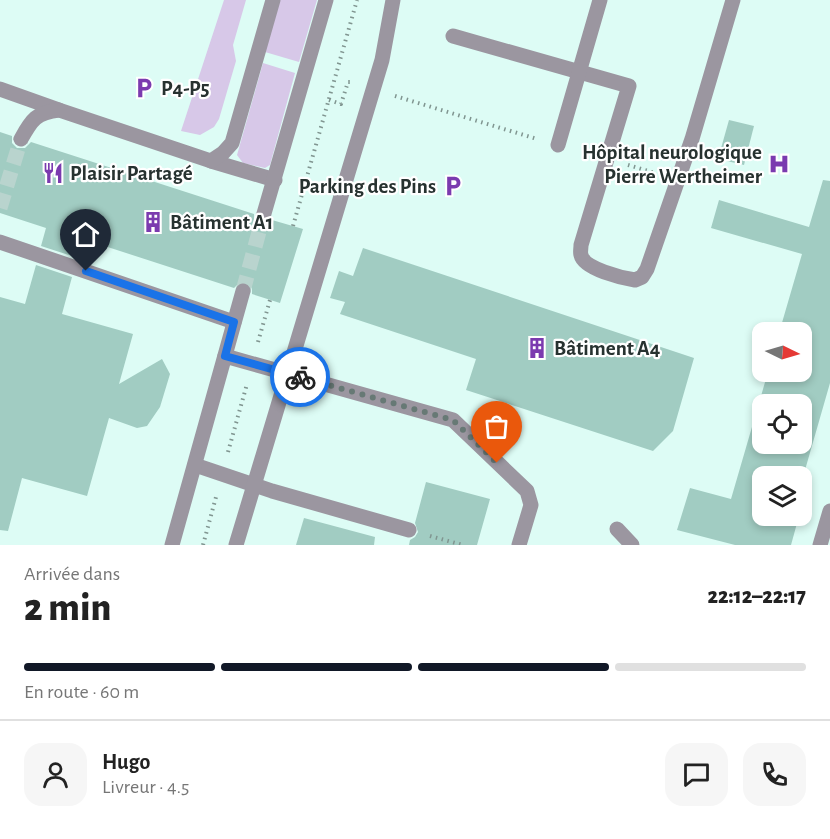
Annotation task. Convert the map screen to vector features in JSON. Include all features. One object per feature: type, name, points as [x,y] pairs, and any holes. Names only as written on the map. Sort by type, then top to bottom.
[{"type":"lane","points":[[211,161],[232,143],[273,0]]},
{"type":"lane","points":[[263,217],[326,0]]},
{"type":"lane","points":[[236,545],[379,70],[393,0]]},
{"type":"lane","points":[[558,145],[600,0]]},
{"type":"lane","points":[[453,36],[629,86],[581,245],[581,255],[591,267],[635,280],[642,277],[647,269],[679,180],[733,0]]},
{"type":"lane","points":[[0,89],[211,161],[275,180]]},
{"type":"lane","points":[[21,139],[33,119],[45,112],[59,110]]},
{"type":"lane","points":[[0,242],[234,322]]},
{"type":"lane","points":[[172,545],[243,291]]},
{"type":"lane","points":[[225,356],[453,420],[527,491],[531,505],[519,545]]},
{"type":"lane","points":[[195,465],[410,530]]},
{"type":"lane","points":[[820,545],[830,511]]},
{"type":"lane","points":[[618,529],[632,545]]},
{"type":"path","points":[[293,226],[357,0]]},
{"type":"path","points":[[329,100],[341,104],[345,89]]},
{"type":"path","points":[[202,545],[270,300]]},
{"type":"path","points":[[410,530],[463,545]]},
{"type":"shaded area","points":[[224,0],[246,0],[233,45],[236,61],[219,119],[214,127],[200,135],[181,131]]},
{"type":"shaded area","points":[[280,0],[317,0],[299,62],[265,52]]},
{"type":"shaded area","points":[[263,63],[295,73],[270,165],[265,168],[243,163],[237,155]]},
{"type":"building","points":[[729,120],[754,126],[744,165],[718,159]]},
{"type":"building","name":"Bâtiment A1","points":[[0,132],[12,136],[12,143],[17,148],[25,148],[31,142],[254,214],[254,220],[260,226],[266,226],[272,220],[303,229],[280,303],[252,294],[252,288],[246,282],[240,282],[234,288],[83,239],[78,258],[41,246],[46,228],[0,213]]},
{"type":"building","points":[[823,180],[830,181],[830,383],[812,446],[812,394],[762,394],[765,382],[812,382],[812,322],[782,322],[802,254],[711,228],[719,200],[809,227]]},
{"type":"building","name":"Bâtiment A4","points":[[363,248],[694,358],[673,431],[653,451],[466,390],[476,359],[340,314],[345,302],[330,298],[339,271],[353,276]]},
{"type":"building","points":[[36,265],[72,277],[62,314],[133,334],[119,384],[162,359],[170,374],[160,407],[147,426],[137,428],[109,418],[87,496],[22,478],[8,531],[0,530],[0,297],[25,304]]},
{"type":"building","points":[[752,427],[752,454],[810,454],[806,466],[752,466],[752,526],[796,526],[791,545],[735,545],[677,530],[690,488],[731,499]]},
{"type":"building","points":[[426,482],[490,499],[477,545],[409,545],[410,540],[418,532],[415,523]]},
{"type":"building","points":[[304,518],[375,537],[374,545],[296,545]]},
{"type":"tunnel","points":[[0,208],[21,139]]},
{"type":"tunnel","points":[[243,291],[263,217]]},
{"type":"way so far","points":[[300,377],[453,420],[497,463]]},
{"type":"place","name":"P4-P5","points":[[144,88]]},
{"type":"place","name":"Hôpital neurologique Pierre Wertheimer","points":[[779,164]]},
{"type":"place","name":"Plaisir Partagé","points":[[53,173]]},
{"type":"place","name":"Parking des Pins","points":[[453,186]]},
{"type":"place","name":"Bâtiment A1","points":[[153,222]]},
{"type":"place","name":"Bâtiment A4","points":[[537,348]]},
{"type":"route","points":[[86,271],[234,322],[225,356],[300,377]]}]
